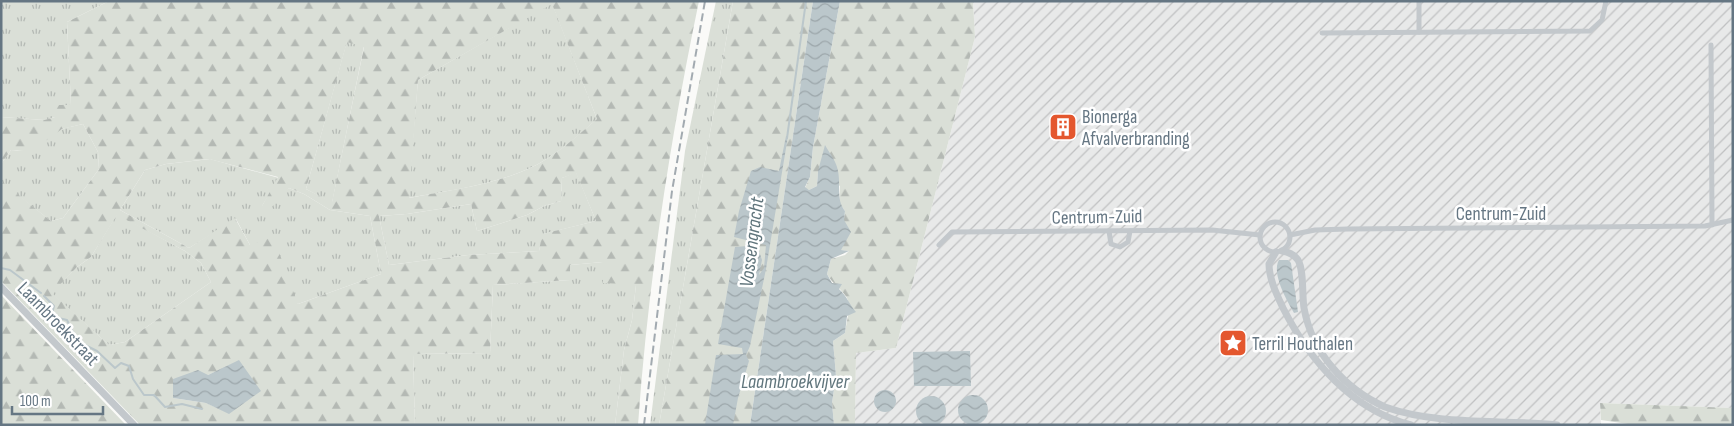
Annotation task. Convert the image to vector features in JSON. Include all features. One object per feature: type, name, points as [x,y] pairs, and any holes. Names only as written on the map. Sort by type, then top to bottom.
[{"type":"street","points":[[1419,1],[1419,32]]},
{"type":"street","points":[[1322,33],[1590,30],[1602,20],[1606,1]]},
{"type":"street","points":[[1711,45],[1712,225]]},
{"type":"street","name":"Centrum-Zuid","points":[[1290,234],[1315,230],[1348,229],[1712,225],[1733,220]]},
{"type":"street","points":[[1411,425],[1379,413],[1352,397],[1317,361],[1297,334],[1275,289],[1269,264],[1279,252],[1289,243],[1290,234],[1286,227],[1274,222],[1263,228],[1260,235],[1263,247],[1270,252],[1279,252],[1294,255],[1299,263],[1305,309],[1318,346],[1342,378],[1370,399],[1396,412],[1432,421],[1557,425]]},
{"type":"street","name":"Centrum-Zuid","points":[[939,245],[952,232],[1212,230],[1260,235]]},
{"type":"street","points":[[1109,231],[1111,244],[1120,247],[1128,242],[1130,231]]},
{"type":"street","name":"Laambroekstraat","points":[[1,287],[134,425]]},
{"type":"shaded area","points":[[973,1],[1733,1],[1733,408],[1600,403],[1601,425],[855,425],[856,353],[896,348],[975,37]]},
{"type":"green space","points":[[1,1],[109,1],[67,22],[71,105],[55,117],[44,120],[1,117]]},
{"type":"green space","points":[[109,1],[699,1],[688,53],[661,212],[642,372],[638,425],[615,425],[624,350],[632,320],[636,285],[603,283],[603,262],[570,265],[570,280],[493,285],[490,353],[413,354],[415,425],[140,425],[1,281],[1,181],[51,221],[63,218],[99,169],[98,152],[83,124],[62,129],[31,151],[11,150],[1,164],[1,117],[44,120],[55,117],[55,105],[71,105],[67,22]],"holes":[[[552,4],[597,119],[555,153],[514,175],[454,190],[409,198],[418,80]],[[347,42],[364,47],[332,202],[306,189]],[[209,159],[278,177],[262,206],[268,211],[289,188],[304,194],[330,210],[370,216],[381,274],[298,304],[273,236],[250,245],[235,218],[189,248],[120,210],[145,170],[166,164]],[[576,173],[596,221],[542,234],[539,251],[468,255],[389,265],[379,216],[407,214],[471,204],[477,231],[527,215],[544,206],[561,201],[562,178]],[[117,215],[185,251],[201,263],[211,282],[125,342],[109,345],[52,293],[77,267],[91,257]],[[239,361],[229,413],[206,403],[173,398],[173,379],[208,375]]]},
{"type":"green space","points":[[716,1],[733,1],[659,425],[650,425],[685,151]]},
{"type":"green space","points":[[733,1],[813,1],[750,425],[659,425]]},
{"type":"green space","points":[[840,1],[973,1],[975,37],[896,348],[856,353],[855,425],[834,425],[832,403],[836,376],[833,341],[845,333],[849,308],[845,295],[827,274],[831,259],[845,255],[849,251],[840,250],[845,211],[839,203],[840,186],[818,171],[817,186],[809,190],[805,188],[810,177],[813,147]]},
{"type":"green space","points":[[552,3],[597,119],[556,153],[514,175],[454,190],[408,198],[418,80]]},
{"type":"green space","points":[[347,41],[364,46],[332,203],[306,189]]},
{"type":"green space","points":[[83,124],[98,152],[99,169],[63,218],[51,221],[2,183],[1,164],[11,150],[32,148],[60,130]]},
{"type":"green space","points":[[210,159],[279,178],[262,206],[289,188],[304,194],[330,210],[370,216],[381,274],[298,304],[250,245],[236,219],[189,248],[120,210],[145,170],[166,164]]},
{"type":"green space","points":[[576,172],[596,221],[543,234],[539,251],[468,255],[389,265],[379,216],[407,214],[471,204],[477,231],[527,215],[544,206],[561,201],[562,178]]},
{"type":"green space","points":[[117,214],[185,251],[201,263],[211,282],[125,342],[109,345],[51,293],[77,267],[91,257]]},
{"type":"green space","points":[[603,262],[636,285],[632,320],[624,350],[615,425],[415,425],[413,354],[490,353],[493,285],[570,280],[570,265]]},
{"type":"green space","points":[[1,295],[126,425],[1,425]]},
{"type":"green space","points":[[1600,403],[1733,408],[1733,425],[1635,425],[1601,420]]},
{"type":"water","name":"Laambroekvijver","points":[[813,1],[840,1],[813,147],[810,177],[805,187],[809,190],[817,186],[818,171],[825,145],[837,167],[839,196],[845,211],[844,220],[851,232],[841,250],[849,251],[831,259],[827,274],[832,283],[842,284],[839,289],[856,312],[847,316],[845,333],[833,341],[836,376],[832,403],[834,425],[750,425]]},
{"type":"water","points":[[786,136],[788,136],[766,269],[750,346],[746,355],[749,361],[738,398],[733,425],[705,425],[716,355],[743,354],[742,348],[718,344],[735,247],[747,246],[759,251],[762,260],[759,275],[764,268],[766,245],[734,237],[739,211],[751,171],[760,167],[779,171]]},
{"type":"water","points":[[1279,260],[1288,260],[1291,263],[1298,312],[1294,313],[1278,279],[1277,266]]},
{"type":"water","points":[[970,351],[971,386],[914,386],[913,352]]},
{"type":"water","points":[[239,360],[261,391],[229,414],[206,403],[173,398],[173,379],[198,370],[208,375]]},
{"type":"water","points":[[885,390],[893,393],[896,401],[893,409],[885,412],[877,409],[874,401],[877,393]]},
{"type":"water","points":[[973,395],[984,399],[988,410],[984,421],[973,425],[962,421],[958,410],[962,399]]},
{"type":"water","points":[[931,396],[942,400],[946,411],[942,422],[931,426],[920,422],[916,411],[920,400]]},
{"type":"waterway","name":"Vossengracht","points":[[787,138],[806,1]]},
{"type":"waterway","points":[[1,268],[10,270],[41,293]]},
{"type":"waterway","points":[[44,296],[54,306],[52,313],[54,317],[67,320],[77,341],[97,351],[115,368],[121,363],[129,366],[133,379],[144,395],[154,395],[165,407],[182,404],[202,409]]},
{"type":"railway","points":[[644,425],[672,191],[705,1]]},
{"type":"place","name":"Bionerga Afvalverbranding","points":[[1063,127]]},
{"type":"place","name":"Terril Houthalen","points":[[1233,343]]}]
